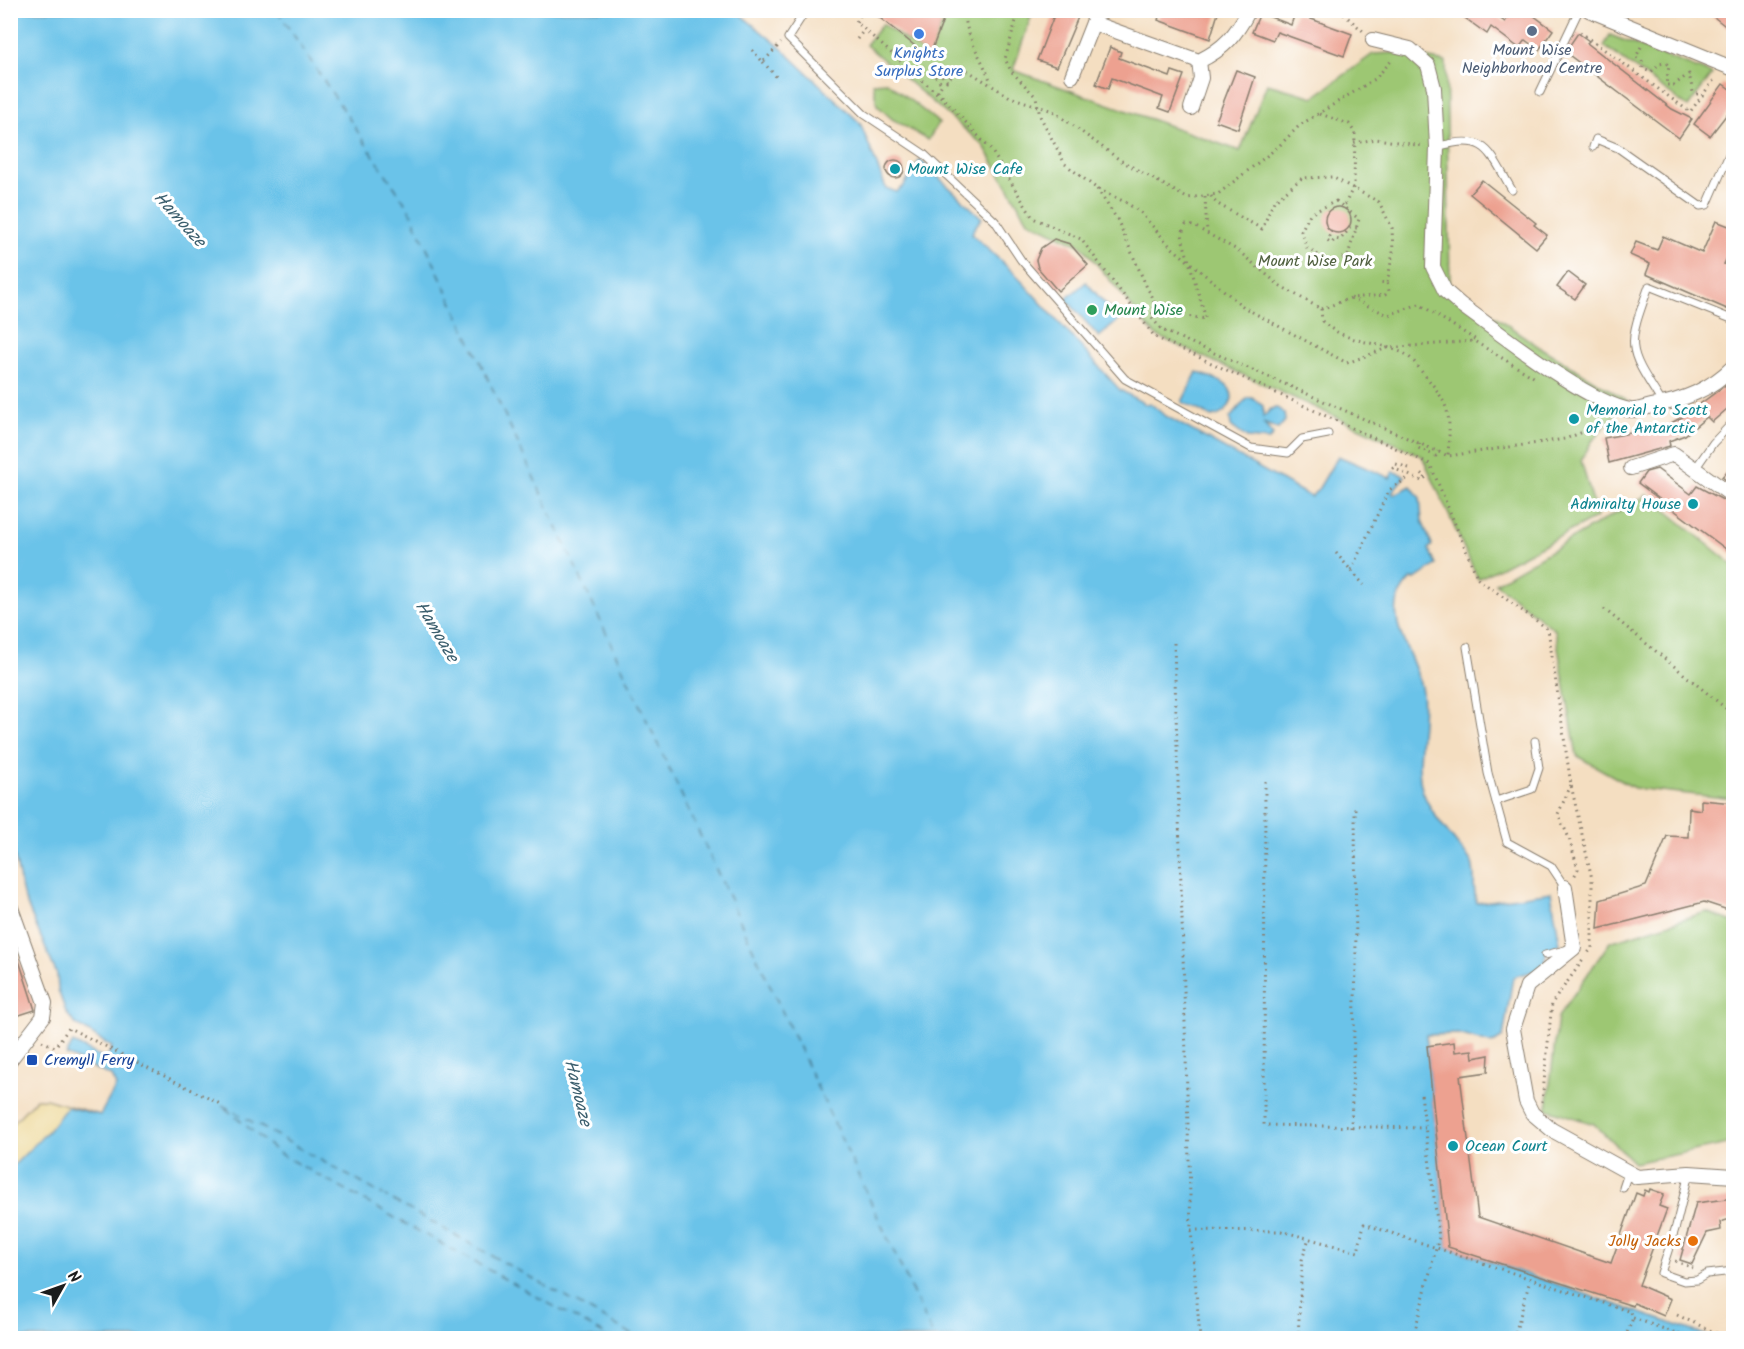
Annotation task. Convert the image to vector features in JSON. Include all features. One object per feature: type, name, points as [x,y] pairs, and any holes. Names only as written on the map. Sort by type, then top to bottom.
[{"type":"street","points":[[1198,61],[1226,45],[1239,30],[1249,10]]},
{"type":"street","points":[[1589,10],[1728,67]]},
{"type":"street","points":[[1072,76],[1096,17],[1198,61]]},
{"type":"street","points":[[1373,40],[1410,49],[1428,65],[1434,88],[1437,147],[1433,267],[1445,291],[1461,305],[1603,400],[1631,410],[1692,396],[1715,382],[1734,366]]},
{"type":"street","points":[[1191,108],[1201,78],[1198,61]]},
{"type":"street","points":[[1631,468],[1674,454],[1734,497]]},
{"type":"street","points":[[1565,890],[1574,948],[1527,986],[1513,1029],[1527,1101],[1532,1113],[1552,1130],[1637,1178],[1689,1173],[1734,1176]]},
{"type":"street","points":[[10,905],[45,1003],[43,1017],[21,1041],[10,1060]]},
{"type":"lane","points":[[806,10],[788,38],[864,114],[924,154],[995,221],[1021,260],[1125,379],[1251,448],[1288,453],[1302,439],[1328,434]]},
{"type":"lane","points":[[1540,92],[1580,10]]},
{"type":"lane","points":[[1593,147],[1596,139],[1618,148],[1700,206],[1707,205],[1734,143]]},
{"type":"lane","points":[[1437,147],[1463,140],[1481,144],[1492,156],[1512,190]]},
{"type":"lane","points":[[1663,404],[1632,348],[1632,333],[1649,286],[1734,320]]},
{"type":"lane","points":[[1695,470],[1713,443],[1734,421]]},
{"type":"lane","points":[[1467,647],[1478,722],[1507,842],[1551,866],[1565,890]]},
{"type":"lane","points":[[1496,801],[1532,789],[1539,768],[1536,741]]},
{"type":"lane","points":[[1545,955],[1574,948]]},
{"type":"lane","points":[[1623,1188],[1628,1173]]},
{"type":"lane","points":[[1689,1173],[1661,1273],[1684,1281],[1697,1280],[1707,1274],[1734,1271]]},
{"type":"path","points":[[863,10],[855,22],[949,104]]},
{"type":"path","points":[[965,10],[964,27],[985,64],[991,84]]},
{"type":"path","points":[[1019,10],[1005,59],[1011,71],[1036,97],[1054,147],[1065,164],[1096,188],[1127,203],[1141,213],[1170,246],[1245,308],[1347,363],[1388,348],[1444,342],[1480,343]]},
{"type":"path","points":[[1339,10],[1373,40]]},
{"type":"path","points":[[1571,26],[1690,112],[1728,67]]},
{"type":"path","points":[[857,39],[864,30]]},
{"type":"path","points":[[1647,34],[1636,57],[1642,61],[1644,69],[1651,72],[1659,64],[1666,63],[1668,66],[1666,85],[1671,86],[1689,74],[1693,92],[1702,96]]},
{"type":"path","points":[[763,62],[782,42]]},
{"type":"path","points":[[1400,47],[1388,68],[1375,79],[1300,125],[1241,178],[1218,194],[1205,197],[1187,198],[1120,160],[1053,111],[1010,97],[959,66],[948,81],[939,72],[935,76],[942,84],[938,91],[991,150],[1033,218],[1081,239],[1155,337],[1430,464],[1478,579],[1548,629],[1571,785],[1592,879],[1592,948],[1552,1003],[1541,1110]]},
{"type":"path","points":[[752,50],[779,80]]},
{"type":"path","points":[[1320,114],[1349,124],[1355,133],[1355,169],[1352,190],[1344,206]]},
{"type":"path","points":[[1354,143],[1376,139],[1437,147]]},
{"type":"path","points":[[1154,311],[1206,319],[1182,233],[1186,225],[1194,226],[1237,250],[1279,285],[1322,309],[1351,298],[1385,295],[1389,291],[1387,283],[1393,258],[1392,228],[1379,202],[1352,190],[1332,177],[1302,178],[1274,201],[1262,229],[1216,203],[1211,196]]},
{"type":"path","points":[[1096,188],[1117,219],[1148,290],[1153,296],[1154,311],[1151,317],[1162,330],[1438,452],[1448,456],[1566,439],[1601,425],[1603,400]]},
{"type":"path","points":[[1205,197],[1207,233]]},
{"type":"path","points":[[1336,201],[1344,206],[1359,219],[1348,255],[1332,264],[1307,248],[1301,231],[1310,214],[1336,201]]},
{"type":"path","points":[[1332,230],[1327,240],[1332,243],[1335,239],[1340,240],[1350,228],[1357,228]]},
{"type":"path","points":[[1378,282],[1387,283]]},
{"type":"path","points":[[1351,298],[1388,315],[1419,304],[1540,381]]},
{"type":"path","points":[[1322,309],[1322,321],[1342,336],[1405,353],[1445,398],[1450,424],[1448,456]]},
{"type":"path","points":[[1420,443],[1418,448],[1436,456],[1438,452]]},
{"type":"path","points":[[1423,461],[1427,452]]},
{"type":"path","points":[[1409,468],[1400,464],[1393,468],[1408,478],[1422,481],[1426,477],[1420,472]]},
{"type":"path","points":[[1351,570],[1389,489],[1408,478]]},
{"type":"path","points":[[1336,553],[1364,585]]},
{"type":"path","points":[[1604,609],[1734,715]]},
{"type":"path","points":[[1174,643],[1191,1230],[1200,1338]]},
{"type":"path","points":[[1265,781],[1264,1125],[1425,1128]]},
{"type":"path","points":[[1565,890],[1578,869],[1569,838],[1558,814],[1571,785]]},
{"type":"path","points":[[1351,1128],[1356,967],[1355,808]]},
{"type":"path","points":[[21,1041],[55,1047],[69,1028],[222,1105]]},
{"type":"path","points":[[1413,1338],[1439,1237],[1421,1094]]},
{"type":"path","points":[[1191,1230],[1281,1232],[1358,1252],[1365,1224],[1631,1312],[1633,1318],[1625,1338]]},
{"type":"path","points":[[1298,1338],[1302,1260],[1309,1238]]},
{"type":"path","points":[[1514,1338],[1530,1280]]},
{"type":"path","points":[[1677,1316],[1727,1338]]},
{"type":"path","points":[[1633,1318],[1690,1338]]},
{"type":"path","points":[[1701,1338],[1702,1335],[1712,1338]]},
{"type":"green space","name":"Mount Wise Park","points":[[947,11],[1033,11],[1013,70],[1240,151],[1267,84],[1314,97],[1373,54],[1393,53],[1446,62],[1450,285],[1541,348],[1628,401],[1594,438],[1581,460],[1597,517],[1478,579],[1422,456],[1155,335],[1082,246],[1028,221],[984,146],[866,45],[882,24],[929,56]]},
{"type":"green space","points":[[1610,35],[1712,74],[1688,107],[1604,46]]},
{"type":"green space","points":[[887,82],[939,123],[928,140],[892,119],[877,105],[873,83]]},
{"type":"green space","points":[[1647,495],[1733,565],[1733,799],[1634,788],[1577,756],[1555,630],[1495,583]]},
{"type":"green space","points":[[1706,912],[1733,922],[1733,1143],[1634,1163],[1594,1124],[1547,1109],[1558,1017],[1610,942]]},
{"type":"sand","points":[[36,1099],[46,1099],[100,1115],[11,1216],[11,1125]]},
{"type":"water","name":"Hamoaze","points":[[11,11],[736,11],[778,45],[860,123],[886,188],[896,192],[903,187],[920,160],[982,218],[972,234],[1016,275],[1120,390],[1145,404],[1150,403],[1164,415],[1311,497],[1338,456],[1390,478],[1393,471],[1405,476],[1392,492],[1395,494],[1411,486],[1420,498],[1422,521],[1432,545],[1429,549],[1436,565],[1415,579],[1411,579],[1401,592],[1397,606],[1397,619],[1401,633],[1422,692],[1419,769],[1423,792],[1438,820],[1472,863],[1477,903],[1551,892],[1560,944],[1546,951],[1545,968],[1513,977],[1503,1037],[1492,1044],[1459,1034],[1426,1035],[1448,1247],[1714,1338],[11,1338],[10,1169],[48,1131],[67,1107],[100,1115],[116,1086],[111,1076],[66,1055],[73,1043],[106,1059],[112,1047],[74,1023],[66,1012],[58,990],[57,975],[23,895],[11,839]]},
{"type":"water","name":"Mount Wise","points":[[1086,282],[1119,320],[1099,337],[1066,299]]},
{"type":"water","points":[[1197,372],[1220,381],[1230,391],[1232,396],[1229,406],[1217,416],[1212,417],[1182,402]]},
{"type":"water","points":[[1247,398],[1252,398],[1263,406],[1263,417],[1271,409],[1277,408],[1284,413],[1285,421],[1278,429],[1263,423],[1273,435],[1269,440],[1247,438],[1231,426],[1230,418]]},
{"type":"building","name":"Knights Surplus Store","points":[[870,10],[947,10],[929,57]]},
{"type":"building","points":[[1056,10],[1081,10],[1057,67],[1037,60]]},
{"type":"building","points":[[1161,10],[1219,10],[1210,39],[1158,20]]},
{"type":"building","name":"Mount Wise Neighborhood Centre","points":[[1454,10],[1488,10],[1505,22],[1514,10],[1526,10],[1553,30],[1539,50],[1525,40],[1519,48],[1491,27],[1487,34]]},
{"type":"building","points":[[1705,10],[1734,10],[1734,32],[1724,25]]},
{"type":"building","points":[[1260,13],[1291,25],[1295,13],[1352,34],[1344,56],[1277,32],[1273,40],[1252,32]]},
{"type":"building","points":[[1578,33],[1589,41],[1587,43],[1672,109],[1692,119],[1679,138],[1565,52]]},
{"type":"building","points":[[1110,47],[1121,52],[1119,58],[1170,77],[1172,71],[1184,75],[1170,112],[1159,108],[1163,97],[1112,78],[1108,89],[1096,84]]},
{"type":"building","points":[[1236,70],[1255,77],[1238,129],[1216,121]]},
{"type":"building","points":[[1723,84],[1734,92],[1734,105],[1710,136],[1694,124]]},
{"type":"building","name":"Mount Wise Cafe","points":[[895,160],[901,163],[904,169],[901,175],[895,178],[889,175],[886,169],[889,163]]},
{"type":"building","points":[[1482,180],[1536,223],[1534,225],[1547,235],[1536,248],[1470,194]]},
{"type":"building","points":[[1338,207],[1347,211],[1351,220],[1347,229],[1338,233],[1329,229],[1325,220],[1329,211]]},
{"type":"building","points":[[1716,221],[1734,228],[1734,243],[1724,264],[1734,268],[1734,312],[1646,274],[1650,264],[1630,255],[1636,242],[1657,250],[1663,236],[1702,253]]},
{"type":"building","points":[[1054,239],[1070,244],[1088,265],[1058,291],[1038,268],[1036,260],[1041,248]]},
{"type":"building","points":[[1568,272],[1585,285],[1575,299],[1557,287]]},
{"type":"building","points":[[1734,379],[1734,403],[1712,422],[1707,417],[1685,435],[1669,441],[1670,446],[1609,463],[1604,438],[1666,426]]},
{"type":"building","points":[[1734,463],[1734,486],[1722,477]]},
{"type":"building","name":"Admiralty House","points":[[1657,469],[1691,494],[1697,486],[1734,506],[1734,555],[1638,483],[1646,472]]},
{"type":"building","points":[[1701,800],[1734,803],[1734,912],[1704,902],[1598,929],[1600,900],[1646,886],[1667,836],[1688,837],[1689,808],[1701,810]]},
{"type":"building","points":[[10,942],[13,942],[35,1010],[10,1018]]},
{"type":"building","name":"Ocean Court","points":[[1454,1042],[1455,1052],[1472,1050],[1473,1058],[1489,1055],[1488,1072],[1460,1076],[1478,1217],[1611,1263],[1636,1193],[1643,1196],[1645,1190],[1649,1192],[1650,1189],[1664,1194],[1659,1206],[1667,1209],[1639,1285],[1671,1299],[1664,1316],[1634,1303],[1633,1306],[1448,1247],[1427,1046]]},
{"type":"building","points":[[1734,1198],[1734,1218],[1720,1222],[1721,1230],[1707,1233],[1692,1264],[1680,1260],[1696,1203]]},
{"type":"ferry route","points":[[277,10],[409,209],[934,1338]]},
{"type":"ferry route","points":[[222,1105],[639,1338]]},
{"type":"ferry route","points":[[225,1108],[280,1154],[611,1338]]},
{"type":"place","name":"Mount Wise Neighborhood Centre","points":[[1532,31]]},
{"type":"place","name":"Knights Surplus Store","points":[[919,34]]},
{"type":"place","name":"Mount Wise Cafe","points":[[895,169]]},
{"type":"place","name":"Mount Wise","points":[[1092,310]]},
{"type":"place","name":"Memorial to Scott of the Antarctic","points":[[1574,419]]},
{"type":"place","name":"Admiralty House","points":[[1693,504]]},
{"type":"place","name":"Cremyll Ferry","points":[[32,1060]]},
{"type":"place","name":"Ocean Court","points":[[1453,1146]]},
{"type":"place","name":"Jolly Jacks","points":[[1693,1241]]}]
